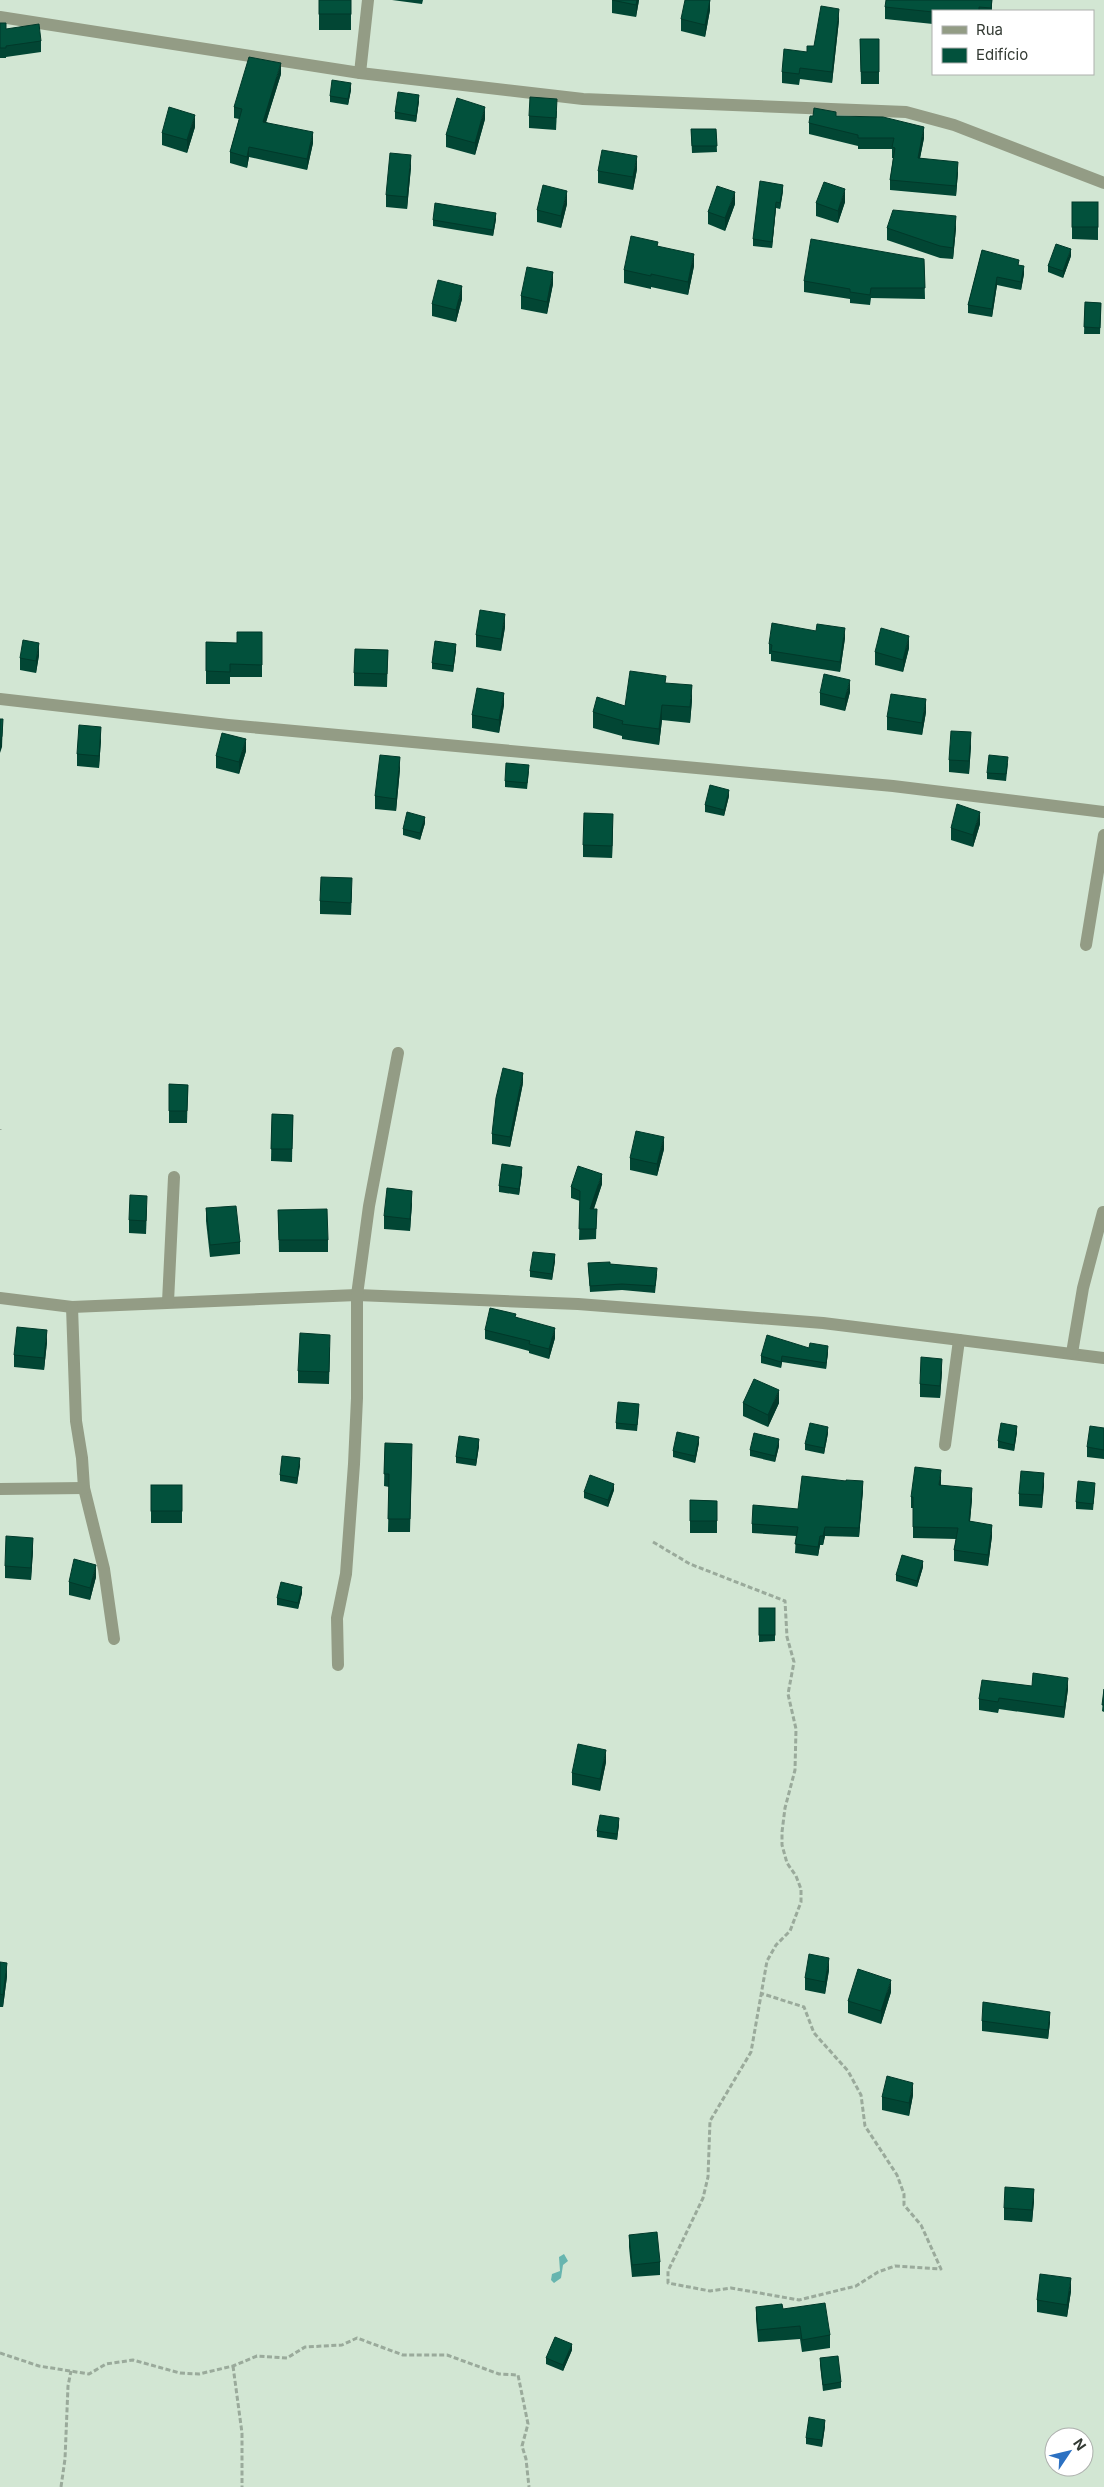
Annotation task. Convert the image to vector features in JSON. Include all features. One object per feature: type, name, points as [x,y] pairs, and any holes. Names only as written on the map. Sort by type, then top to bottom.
[{"type":"street","points":[[360,73],[368,0]]},
{"type":"street","points":[[0,17],[360,73],[582,99],[906,112],[954,125],[1104,183]]},
{"type":"street","points":[[0,699],[238,726],[893,786],[1104,812]]},
{"type":"street","points":[[1086,945],[1104,835]]},
{"type":"street","points":[[338,1665],[337,1618],[346,1574],[358,1398],[356,1296],[369,1206],[398,1053]]},
{"type":"street","points":[[168,1302],[174,1177]]},
{"type":"street","points":[[1072,1353],[1083,1288],[1103,1212]]},
{"type":"street","points":[[0,1298],[72,1307],[356,1296],[485,1299],[705,1313],[823,1323],[1104,1358]]},
{"type":"street","points":[[72,1307],[76,1421],[82,1458],[84,1488],[104,1569],[114,1639]]},
{"type":"street","points":[[945,1445],[958,1340]]},
{"type":"street","points":[[0,1489],[84,1488]]},
{"type":"path","points":[[653,1542],[690,1564],[785,1600],[787,1637],[794,1662],[788,1694],[796,1729],[795,1770],[785,1808],[782,1845],[787,1863],[796,1876],[801,1889],[801,1902],[790,1931],[776,1946],[767,1961],[760,1993],[751,2052],[710,2121],[708,2177],[703,2198],[668,2271],[668,2283],[710,2291],[731,2288],[799,2300],[856,2286],[878,2272],[895,2266],[941,2269],[921,2226],[904,2205],[904,2194],[897,2175],[865,2126],[861,2095],[848,2071],[814,2033],[804,2007],[760,1993]]},
{"type":"path","points":[[0,2353],[39,2366],[89,2374],[106,2364],[123,2360],[134,2360],[180,2373],[199,2374],[233,2366],[257,2356],[288,2358],[305,2347],[342,2345],[357,2338],[403,2355],[447,2355],[499,2374],[518,2375],[528,2424],[522,2446],[529,2487]]},
{"type":"path","points":[[233,2366],[242,2433],[242,2487]]},
{"type":"path","points":[[61,2487],[66,2459],[68,2386],[71,2371]]},
{"type":"water","points":[[564,2254],[568,2261],[563,2265],[561,2278],[554,2283],[551,2280],[552,2274],[560,2271],[559,2257]]},
{"type":"building","points":[[319,0],[351,0],[351,14],[319,14]]},
{"type":"building","points":[[612,0],[637,0],[636,5]]},
{"type":"building","points":[[685,0],[710,0],[705,25],[681,19]]},
{"type":"building","points":[[886,0],[992,0],[991,8],[979,7],[979,10],[932,10],[932,12],[885,7]]},
{"type":"building","points":[[821,6],[839,9],[832,72],[800,68],[799,74],[782,72],[784,49],[807,52],[807,46],[814,46]]},
{"type":"building","points":[[0,23],[6,23],[6,29],[39,24],[41,41],[0,48]]},
{"type":"building","points":[[860,39],[879,39],[879,72],[861,72]]},
{"type":"building","points":[[249,57],[281,63],[263,122],[313,132],[307,159],[249,147],[247,157],[230,152],[242,109],[234,107]]},
{"type":"building","points":[[332,80],[351,83],[348,99],[330,96]]},
{"type":"building","points":[[398,92],[419,95],[416,116],[395,112]]},
{"type":"building","points":[[530,97],[557,99],[556,118],[529,116]]},
{"type":"building","points":[[457,98],[485,107],[475,143],[446,135]]},
{"type":"building","points":[[169,107],[195,115],[187,140],[162,133]]},
{"type":"building","points":[[814,108],[836,112],[836,116],[883,117],[924,127],[918,158],[958,162],[956,186],[890,180],[895,148],[892,147],[894,138],[858,138],[858,135],[809,123],[810,116],[813,116]]},
{"type":"building","points":[[691,129],[716,129],[717,146],[692,146]]},
{"type":"building","points":[[602,150],[637,156],[633,177],[598,171]]},
{"type":"building","points":[[390,153],[411,155],[407,197],[386,195]]},
{"type":"building","points":[[760,181],[783,185],[780,203],[776,202],[772,242],[753,239]]},
{"type":"building","points":[[824,182],[845,189],[838,211],[816,203]]},
{"type":"building","points":[[543,185],[567,191],[561,216],[537,210]]},
{"type":"building","points":[[717,186],[735,192],[725,218],[708,212]]},
{"type":"building","points":[[1072,202],[1098,202],[1098,227],[1072,227]]},
{"type":"building","points":[[435,203],[496,213],[493,230],[433,220]]},
{"type":"building","points":[[893,210],[956,216],[953,248],[940,246],[887,228]]},
{"type":"building","points":[[631,236],[658,242],[657,246],[694,254],[688,282],[624,270]]},
{"type":"building","points":[[811,239],[924,259],[925,288],[871,288],[870,295],[850,292],[850,289],[804,281]]},
{"type":"building","points":[[1056,244],[1071,249],[1063,271],[1048,266]]},
{"type":"building","points":[[982,250],[1019,260],[1018,265],[1024,266],[1021,282],[997,277],[992,309],[968,305]]},
{"type":"building","points":[[527,267],[553,272],[547,302],[521,296]]},
{"type":"building","points":[[438,280],[462,286],[456,310],[432,304]]},
{"type":"building","points":[[1085,302],[1101,303],[1100,328],[1084,327]]},
{"type":"building","points":[[480,610],[505,614],[501,639],[476,635]]},
{"type":"building","points":[[772,623],[816,631],[817,624],[845,628],[840,662],[771,651],[772,645],[769,644]]},
{"type":"building","points":[[881,628],[909,636],[903,660],[875,652]]},
{"type":"building","points":[[237,632],[262,632],[262,665],[230,664],[230,672],[206,671],[206,642],[237,643]]},
{"type":"building","points":[[23,640],[39,643],[36,661],[20,658]]},
{"type":"building","points":[[435,641],[456,644],[453,666],[432,663]]},
{"type":"building","points":[[355,649],[388,650],[387,674],[354,673]]},
{"type":"building","points":[[630,671],[666,676],[665,683],[692,685],[690,707],[662,705],[659,729],[622,724],[623,721],[593,712],[597,697],[625,706]]},
{"type":"building","points":[[824,674],[850,680],[845,699],[820,693]]},
{"type":"building","points":[[477,688],[504,693],[499,720],[472,715]]},
{"type":"building","points":[[891,694],[926,699],[922,723],[887,717]]},
{"type":"building","points":[[0,719],[3,719],[0,742]]},
{"type":"building","points":[[79,725],[101,727],[99,756],[77,754]]},
{"type":"building","points":[[951,731],[971,732],[969,761],[949,760]]},
{"type":"building","points":[[222,733],[246,739],[239,762],[216,756]]},
{"type":"building","points":[[380,755],[400,757],[396,799],[375,796]]},
{"type":"building","points":[[989,755],[1008,757],[1006,774],[987,773]]},
{"type":"building","points":[[506,763],[529,765],[527,783],[505,781]]},
{"type":"building","points":[[710,785],[729,790],[724,810],[705,805]]},
{"type":"building","points":[[957,804],[980,812],[973,835],[951,828]]},
{"type":"building","points":[[407,812],[425,817],[420,833],[403,829]]},
{"type":"building","points":[[584,813],[613,814],[612,846],[583,845]]},
{"type":"building","points":[[321,877],[352,878],[351,903],[320,901]]},
{"type":"building","points":[[503,1068],[523,1073],[510,1137],[492,1134],[496,1098]]},
{"type":"building","points":[[169,1084],[188,1085],[187,1111],[169,1111]]},
{"type":"building","points":[[272,1114],[293,1115],[292,1149],[271,1149]]},
{"type":"building","points":[[636,1131],[664,1137],[657,1164],[630,1158]]},
{"type":"building","points":[[502,1164],[522,1167],[519,1189],[499,1186]]},
{"type":"building","points":[[578,1166],[602,1174],[590,1209],[597,1209],[596,1229],[579,1229],[580,1191],[571,1187]]},
{"type":"building","points":[[387,1188],[412,1191],[410,1219],[384,1216]]},
{"type":"building","points":[[130,1195],[147,1196],[146,1221],[129,1220]]},
{"type":"building","points":[[236,1206],[240,1242],[210,1245],[206,1208]]},
{"type":"building","points":[[327,1209],[328,1240],[279,1240],[278,1210]]},
{"type":"building","points":[[533,1252],[555,1254],[552,1274],[530,1271]]},
{"type":"building","points":[[610,1262],[610,1264],[657,1268],[655,1286],[622,1284],[590,1286],[588,1263]]},
{"type":"building","points":[[490,1308],[516,1314],[515,1317],[555,1328],[549,1349],[529,1344],[530,1341],[485,1330]]},
{"type":"building","points":[[17,1327],[47,1330],[44,1358],[14,1355]]},
{"type":"building","points":[[300,1333],[330,1335],[329,1372],[298,1371]]},
{"type":"building","points":[[767,1335],[809,1348],[810,1343],[828,1346],[826,1363],[782,1356],[781,1362],[761,1356]]},
{"type":"building","points":[[921,1357],[942,1359],[940,1386],[920,1384]]},
{"type":"building","points":[[754,1379],[779,1390],[768,1415],[743,1403]]},
{"type":"building","points":[[618,1402],[639,1404],[637,1425],[616,1423]]},
{"type":"building","points":[[810,1423],[828,1427],[824,1448],[805,1444]]},
{"type":"building","points":[[1001,1423],[1017,1426],[1014,1445],[998,1441]]},
{"type":"building","points":[[1090,1426],[1104,1428],[1104,1450],[1087,1447]]},
{"type":"building","points":[[677,1432],[699,1437],[695,1456],[673,1451]]},
{"type":"building","points":[[754,1433],[779,1439],[775,1456],[750,1450]]},
{"type":"building","points":[[459,1436],[479,1439],[476,1460],[456,1457]]},
{"type":"building","points":[[385,1443],[412,1444],[410,1519],[388,1519],[389,1474],[384,1474]]},
{"type":"building","points":[[282,1456],[300,1458],[297,1478],[280,1475]]},
{"type":"building","points":[[915,1467],[941,1470],[939,1485],[972,1488],[969,1521],[992,1525],[988,1555],[954,1550],[958,1528],[913,1527],[913,1497],[911,1497]]},
{"type":"building","points":[[1021,1471],[1044,1473],[1042,1495],[1019,1494]]},
{"type":"building","points":[[590,1475],[614,1484],[608,1500],[584,1492]]},
{"type":"building","points":[[802,1476],[863,1481],[859,1528],[825,1527],[823,1536],[820,1536],[818,1547],[795,1544],[798,1527],[752,1524],[753,1505],[798,1509]]},
{"type":"building","points":[[1078,1481],[1095,1483],[1093,1504],[1076,1502]]},
{"type":"building","points":[[151,1485],[182,1485],[182,1511],[151,1511]]},
{"type":"building","points":[[690,1500],[717,1501],[717,1521],[690,1521]]},
{"type":"building","points":[[6,1536],[33,1538],[31,1568],[5,1566]]},
{"type":"building","points":[[902,1555],[923,1561],[917,1581],[896,1575]]},
{"type":"building","points":[[74,1559],[96,1565],[90,1588],[69,1582]]},
{"type":"building","points":[[281,1582],[302,1587],[298,1603],[277,1598]]},
{"type":"building","points":[[759,1608],[775,1608],[775,1635],[759,1635]]},
{"type":"building","points":[[1033,1673],[1068,1678],[1064,1707],[999,1698],[998,1702],[979,1699],[982,1680],[1032,1686]]},
{"type":"building","points":[[1104,1689],[1104,1705],[1102,1705]]},
{"type":"building","points":[[578,1744],[606,1750],[600,1779],[572,1773]]},
{"type":"building","points":[[600,1815],[619,1818],[617,1834],[597,1831]]},
{"type":"building","points":[[809,1954],[829,1958],[825,1982],[805,1978]]},
{"type":"building","points":[[0,1962],[7,1963],[3,1995],[0,1994]]},
{"type":"building","points":[[858,1969],[891,1980],[881,2011],[848,2001]]},
{"type":"building","points":[[983,2002],[1050,2012],[1048,2030],[982,2021]]},
{"type":"building","points":[[887,2076],[913,2083],[909,2103],[882,2097]]},
{"type":"building","points":[[1005,2187],[1034,2189],[1032,2210],[1004,2208]]},
{"type":"building","points":[[657,2232],[660,2262],[632,2265],[629,2235]]},
{"type":"building","points":[[1040,2274],[1071,2278],[1067,2305],[1037,2300]]},
{"type":"building","points":[[825,2303],[830,2335],[802,2340],[800,2326],[758,2330],[756,2307],[782,2304],[783,2309]]},
{"type":"building","points":[[555,2337],[572,2344],[563,2365],[546,2358]]},
{"type":"building","points":[[838,2356],[841,2382],[823,2385],[820,2358]]},
{"type":"building","points":[[809,2417],[825,2420],[822,2440],[806,2438]]}]
